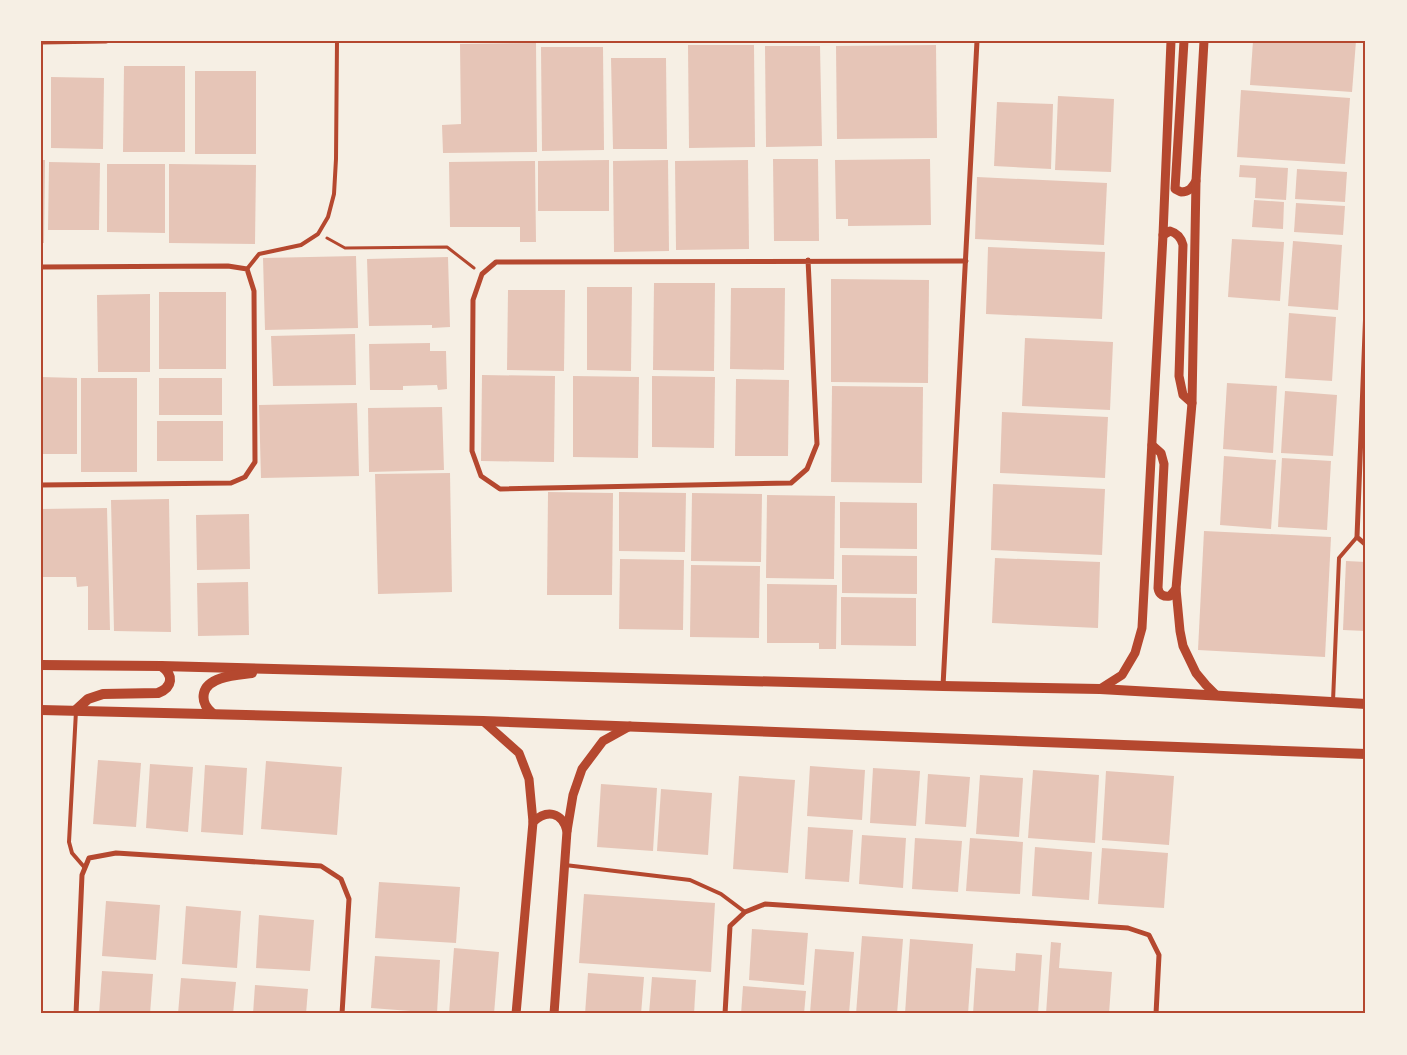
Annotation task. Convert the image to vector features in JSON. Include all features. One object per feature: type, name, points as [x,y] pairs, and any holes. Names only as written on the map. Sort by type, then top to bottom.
[{"type":"main road","points":[[41,665],[278,668],[1100,689],[1366,704]]},
{"type":"main road","points":[[76,710],[88,699],[103,694],[158,693],[165,690],[170,684],[170,677],[167,670],[161,666]]},
{"type":"main road","points":[[213,714],[207,709],[203,696],[209,684],[215,680],[278,668]]},
{"type":"main road","points":[[41,710],[483,721],[1366,754]]},
{"type":"street","points":[[41,42],[106,41]]},
{"type":"street","points":[[943,686],[977,41]]},
{"type":"street","points":[[1100,689],[1122,675],[1135,653],[1142,628],[1172,41]]},
{"type":"street","points":[[1184,41],[1175,189],[1181,192],[1188,191],[1196,181]]},
{"type":"street","points":[[1204,41],[1196,181],[1192,403],[1176,589],[1180,631],[1184,646],[1196,673],[1216,695]]},
{"type":"street","points":[[1163,235],[1170,231],[1182,239],[1179,376],[1183,395],[1192,403]]},
{"type":"street","points":[[808,260],[817,444],[807,469],[790,483],[500,489],[480,476],[472,451],[473,300],[482,274],[496,262],[808,260],[966,261]]},
{"type":"street","points":[[41,267],[228,266],[247,269],[254,291],[255,462],[245,477],[231,483],[41,485]]},
{"type":"street","points":[[1366,307],[1357,537],[1366,545]]},
{"type":"street","points":[[1152,445],[1161,453],[1164,464],[1158,592],[1166,597],[1170,596],[1176,589]]},
{"type":"street","points":[[483,721],[519,753],[528,779],[533,822],[516,1014]]},
{"type":"street","points":[[554,1014],[567,831],[573,795],[582,769],[602,741],[630,726]]},
{"type":"street","points":[[533,822],[546,814],[553,814],[565,824],[567,831]]},
{"type":"street","points":[[76,1014],[82,875],[89,858],[116,853],[321,866],[341,879],[349,898],[342,1014]]},
{"type":"street","points":[[725,1014],[730,926],[745,912],[765,904],[1128,928],[1149,935],[1159,955],[1156,1014]]},
{"type":"lane","points":[[247,269],[259,254],[301,245],[318,234],[328,218],[334,194],[336,159],[336,41]]},
{"type":"lane","points":[[1333,702],[1339,558],[1357,537]]},
{"type":"lane","points":[[76,710],[69,842],[72,853],[86,868]]},
{"type":"lane","points":[[565,865],[690,880],[721,894],[745,912]]},
{"type":"path","points":[[318,234],[345,248],[447,248],[482,274]]},
{"type":"building","points":[[1253,41],[1356,41],[1352,92],[1250,85]]},
{"type":"building","points":[[536,43],[537,152],[443,153],[442,125],[461,124],[460,44]]},
{"type":"building","points":[[688,45],[754,45],[755,147],[689,148]]},
{"type":"building","points":[[936,45],[937,138],[837,139],[836,46]]},
{"type":"building","points":[[765,46],[820,46],[822,146],[766,147]]},
{"type":"building","points":[[541,47],[603,47],[604,150],[542,151]]},
{"type":"building","points":[[611,58],[666,58],[667,149],[613,149]]},
{"type":"building","points":[[41,66],[43,66],[43,110],[41,110]]},
{"type":"building","points":[[124,66],[185,66],[185,152],[123,152]]},
{"type":"building","points":[[195,71],[256,71],[256,154],[195,154]]},
{"type":"building","points":[[51,77],[104,78],[103,149],[51,148]]},
{"type":"building","points":[[1241,90],[1350,98],[1345,164],[1237,157]]},
{"type":"building","points":[[1058,96],[1114,99],[1111,172],[1055,170]]},
{"type":"building","points":[[997,102],[1053,104],[1051,169],[994,166]]},
{"type":"building","points":[[773,159],[818,159],[819,241],[774,241]]},
{"type":"building","points":[[930,159],[931,225],[848,226],[848,219],[836,219],[835,160]]},
{"type":"building","points":[[41,160],[45,160],[44,243],[41,243]]},
{"type":"building","points":[[609,160],[609,211],[538,211],[538,161]]},
{"type":"building","points":[[668,160],[669,251],[614,252],[613,161]]},
{"type":"building","points":[[748,160],[749,249],[676,250],[675,161]]},
{"type":"building","points":[[535,161],[536,242],[520,242],[520,227],[450,227],[449,162]]},
{"type":"building","points":[[49,162],[100,163],[99,230],[48,230]]},
{"type":"building","points":[[107,164],[165,164],[165,233],[107,232]]},
{"type":"building","points":[[169,164],[256,165],[255,244],[169,243]]},
{"type":"building","points":[[1240,165],[1288,168],[1286,200],[1255,198],[1256,178],[1239,177]]},
{"type":"building","points":[[1297,169],[1347,172],[1345,202],[1295,199]]},
{"type":"building","points":[[977,177],[1107,183],[1104,245],[975,239]]},
{"type":"building","points":[[1254,200],[1284,202],[1283,229],[1252,227]]},
{"type":"building","points":[[1296,203],[1345,206],[1343,235],[1294,232]]},
{"type":"building","points":[[1232,239],[1284,242],[1280,301],[1228,297]]},
{"type":"building","points":[[1293,241],[1342,245],[1338,310],[1288,306]]},
{"type":"building","points":[[988,247],[1105,252],[1102,319],[986,314]]},
{"type":"building","points":[[356,256],[358,328],[265,330],[263,258]]},
{"type":"building","points":[[448,257],[450,327],[432,328],[432,325],[369,326],[367,259]]},
{"type":"building","points":[[831,279],[929,280],[928,383],[831,382]]},
{"type":"building","points":[[654,283],[715,283],[714,371],[653,370]]},
{"type":"building","points":[[587,287],[632,287],[631,371],[587,370]]},
{"type":"building","points":[[731,288],[785,288],[784,370],[730,369]]},
{"type":"building","points":[[508,290],[565,290],[564,371],[507,370]]},
{"type":"building","points":[[159,292],[226,292],[226,369],[159,369]]},
{"type":"building","points":[[150,294],[150,372],[98,372],[97,295]]},
{"type":"building","points":[[1289,313],[1336,317],[1332,381],[1285,378]]},
{"type":"building","points":[[355,334],[356,385],[273,386],[271,336]]},
{"type":"building","points":[[1025,338],[1113,342],[1110,410],[1022,406]]},
{"type":"building","points":[[430,343],[430,351],[446,351],[447,389],[438,390],[437,385],[403,386],[403,390],[370,390],[369,344]]},
{"type":"building","points":[[482,375],[555,376],[554,462],[481,461]]},
{"type":"building","points":[[573,376],[639,377],[638,458],[573,457]]},
{"type":"building","points":[[652,376],[715,377],[714,448],[652,447]]},
{"type":"building","points":[[41,377],[77,378],[77,454],[41,454]]},
{"type":"building","points":[[81,378],[137,378],[137,472],[81,472]]},
{"type":"building","points":[[159,378],[222,378],[222,415],[159,415]]},
{"type":"building","points":[[736,379],[789,380],[788,456],[735,456]]},
{"type":"building","points":[[1227,383],[1277,386],[1273,453],[1223,449]]},
{"type":"building","points":[[832,386],[923,387],[922,483],[831,482]]},
{"type":"building","points":[[1285,391],[1337,395],[1333,456],[1281,453]]},
{"type":"building","points":[[357,403],[359,476],[261,478],[259,405]]},
{"type":"building","points":[[442,407],[444,470],[369,472],[368,408]]},
{"type":"building","points":[[1002,412],[1108,417],[1105,478],[1000,473]]},
{"type":"building","points":[[157,421],[223,421],[223,461],[157,461]]},
{"type":"building","points":[[1224,456],[1276,460],[1271,529],[1220,525]]},
{"type":"building","points":[[1282,458],[1331,461],[1327,530],[1278,527]]},
{"type":"building","points":[[450,473],[452,592],[378,594],[375,474]]},
{"type":"building","points":[[993,484],[1105,489],[1102,555],[991,550]]},
{"type":"building","points":[[548,492],[613,493],[612,595],[547,595]]},
{"type":"building","points":[[619,492],[686,493],[685,552],[619,551]]},
{"type":"building","points":[[692,493],[762,494],[761,562],[691,561]]},
{"type":"building","points":[[767,495],[835,496],[834,579],[766,578]]},
{"type":"building","points":[[169,499],[171,632],[114,631],[111,500]]},
{"type":"building","points":[[840,502],[917,503],[917,549],[840,548]]},
{"type":"building","points":[[107,508],[110,630],[88,630],[88,586],[77,587],[76,577],[41,577],[41,509]]},
{"type":"building","points":[[249,514],[250,569],[197,570],[196,515]]},
{"type":"building","points":[[1204,531],[1331,537],[1325,657],[1198,650]]},
{"type":"building","points":[[842,555],[917,556],[917,594],[842,593]]},
{"type":"building","points":[[995,558],[1100,562],[1098,628],[992,623]]},
{"type":"building","points":[[620,559],[684,560],[683,630],[619,629]]},
{"type":"building","points":[[1346,561],[1366,562],[1366,631],[1343,630]]},
{"type":"building","points":[[691,565],[760,566],[759,638],[690,637]]},
{"type":"building","points":[[248,582],[249,635],[198,636],[197,583]]},
{"type":"building","points":[[767,584],[837,585],[836,649],[819,649],[819,643],[767,643]]},
{"type":"building","points":[[841,597],[916,598],[916,646],[841,645]]},
{"type":"building","points":[[98,760],[141,763],[136,827],[93,824]]},
{"type":"building","points":[[266,761],[342,767],[337,835],[261,829]]},
{"type":"building","points":[[150,764],[193,767],[188,832],[146,828]]},
{"type":"building","points":[[205,765],[247,768],[243,835],[201,832]]},
{"type":"building","points":[[810,766],[865,770],[862,820],[807,816]]},
{"type":"building","points":[[873,768],[920,771],[916,826],[870,823]]},
{"type":"building","points":[[1033,770],[1099,775],[1095,843],[1028,838]]},
{"type":"building","points":[[1106,771],[1174,776],[1169,845],[1102,840]]},
{"type":"building","points":[[928,774],[970,777],[966,827],[925,824]]},
{"type":"building","points":[[980,775],[1023,778],[1019,837],[976,834]]},
{"type":"building","points":[[739,776],[795,780],[788,873],[733,869]]},
{"type":"building","points":[[601,784],[657,788],[653,851],[597,847]]},
{"type":"building","points":[[661,789],[712,793],[708,855],[657,851]]},
{"type":"building","points":[[808,827],[853,830],[849,882],[805,879]]},
{"type":"building","points":[[862,835],[906,838],[903,888],[859,884]]},
{"type":"building","points":[[915,838],[962,841],[958,892],[912,889]]},
{"type":"building","points":[[970,838],[1023,842],[1020,894],[966,891]]},
{"type":"building","points":[[1035,847],[1092,852],[1089,900],[1032,896]]},
{"type":"building","points":[[1102,848],[1168,853],[1164,908],[1098,904]]},
{"type":"building","points":[[379,882],[460,887],[456,943],[375,938]]},
{"type":"building","points":[[584,894],[715,903],[711,972],[579,963]]},
{"type":"building","points":[[106,901],[160,905],[156,960],[102,956]]},
{"type":"building","points":[[186,906],[241,911],[237,968],[182,964]]},
{"type":"building","points":[[259,915],[314,920],[310,971],[256,968]]},
{"type":"building","points":[[752,929],[808,933],[804,985],[749,980]]},
{"type":"building","points":[[862,936],[903,939],[897,1014],[856,1014]]},
{"type":"building","points":[[910,939],[973,944],[968,1014],[905,1014]]},
{"type":"building","points":[[1051,942],[1061,943],[1059,968],[1112,972],[1109,1014],[1046,1014]]},
{"type":"building","points":[[454,948],[499,952],[494,1014],[449,1014]]},
{"type":"building","points":[[815,949],[854,952],[849,1014],[810,1013]]},
{"type":"building","points":[[1016,953],[1042,955],[1038,1014],[973,1014],[976,968],[1015,971]]},
{"type":"building","points":[[375,956],[440,960],[437,1013],[371,1008]]},
{"type":"building","points":[[102,971],[153,974],[150,1014],[99,1014]]},
{"type":"building","points":[[588,973],[644,977],[641,1014],[585,1014]]},
{"type":"building","points":[[652,977],[696,980],[694,1014],[649,1014]]},
{"type":"building","points":[[181,978],[236,982],[233,1014],[178,1014]]},
{"type":"building","points":[[255,985],[308,989],[306,1014],[253,1014]]},
{"type":"building","points":[[743,986],[806,991],[804,1014],[741,1014]]}]
